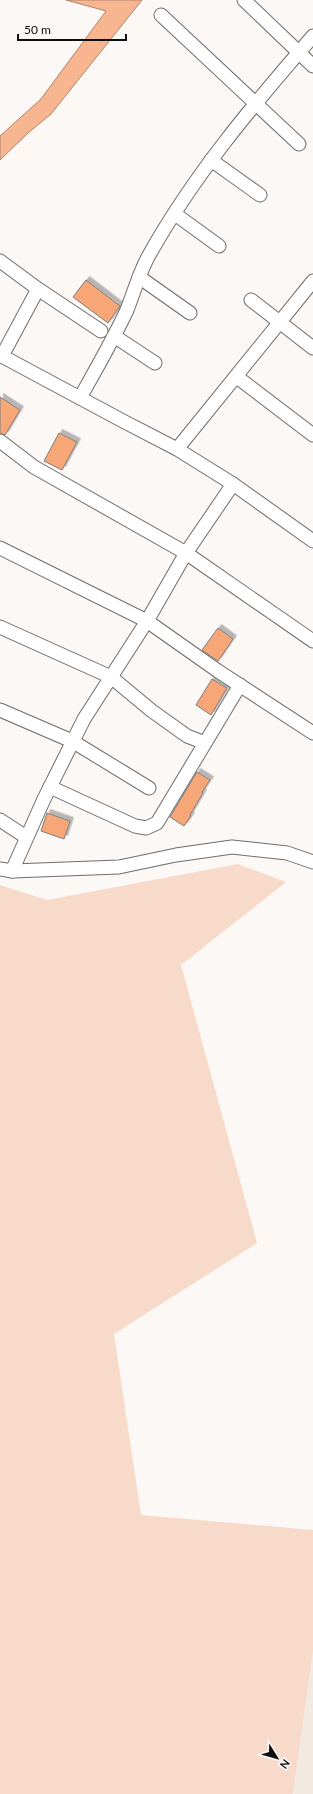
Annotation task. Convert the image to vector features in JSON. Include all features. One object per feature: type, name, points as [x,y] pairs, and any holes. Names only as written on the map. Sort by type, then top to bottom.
[{"type":"street","points":[[244,0],[313,66]]},
{"type":"street","points":[[161,15],[300,144]]},
{"type":"street","points":[[80,398],[114,336],[148,258],[175,214],[211,160],[256,103],[313,36]]},
{"type":"street","points":[[211,160],[260,195]]},
{"type":"street","points":[[175,214],[219,246]]},
{"type":"street","points":[[0,261],[38,289],[101,331]]},
{"type":"street","points":[[139,277],[190,313]]},
{"type":"street","points":[[177,449],[237,377],[313,281]]},
{"type":"street","points":[[38,289],[1,355],[177,449],[233,484],[313,541]]},
{"type":"street","points":[[251,300],[313,348]]},
{"type":"street","points":[[114,336],[155,363]]},
{"type":"street","points":[[237,377],[313,435]]},
{"type":"street","points":[[0,441],[34,467],[186,553],[313,641]]},
{"type":"street","points":[[6,870],[26,837],[84,719],[146,621],[186,553],[233,484]]},
{"type":"street","points":[[0,548],[146,621],[313,733]]},
{"type":"street","points":[[0,627],[111,677],[152,711],[187,736],[206,743]]},
{"type":"street","points":[[50,787],[135,826],[146,828],[157,823],[240,685]]},
{"type":"street","points":[[0,710],[72,741],[149,788]]},
{"type":"street","points":[[0,820],[26,837]]},
{"type":"street","points":[[6,870],[119,867],[176,855],[232,847],[287,853],[313,862]]},
{"type":"shaded area","points":[[66,0],[142,0],[51,114],[28,133],[0,160],[0,136],[41,99],[106,11]]},
{"type":"shaded area","points":[[238,864],[286,882],[181,965],[257,1243],[114,1334],[141,1515],[313,1530],[313,1652],[293,1794],[0,1794],[0,885],[47,900]]},
{"type":"shaded area","points":[[313,1652],[313,1794],[293,1794]]},
{"type":"building","points":[[86,280],[120,306],[108,323],[73,297]]},
{"type":"building","points":[[0,397],[20,410],[5,435],[0,433]]},
{"type":"building","points":[[59,433],[77,442],[62,470],[44,461]]},
{"type":"building","points":[[218,628],[233,639],[218,661],[202,650]]},
{"type":"building","points":[[212,679],[227,688],[211,715],[196,705]]},
{"type":"building","points":[[197,772],[210,780],[184,826],[170,817]]},
{"type":"building","points":[[47,813],[70,821],[64,839],[41,831]]}]
